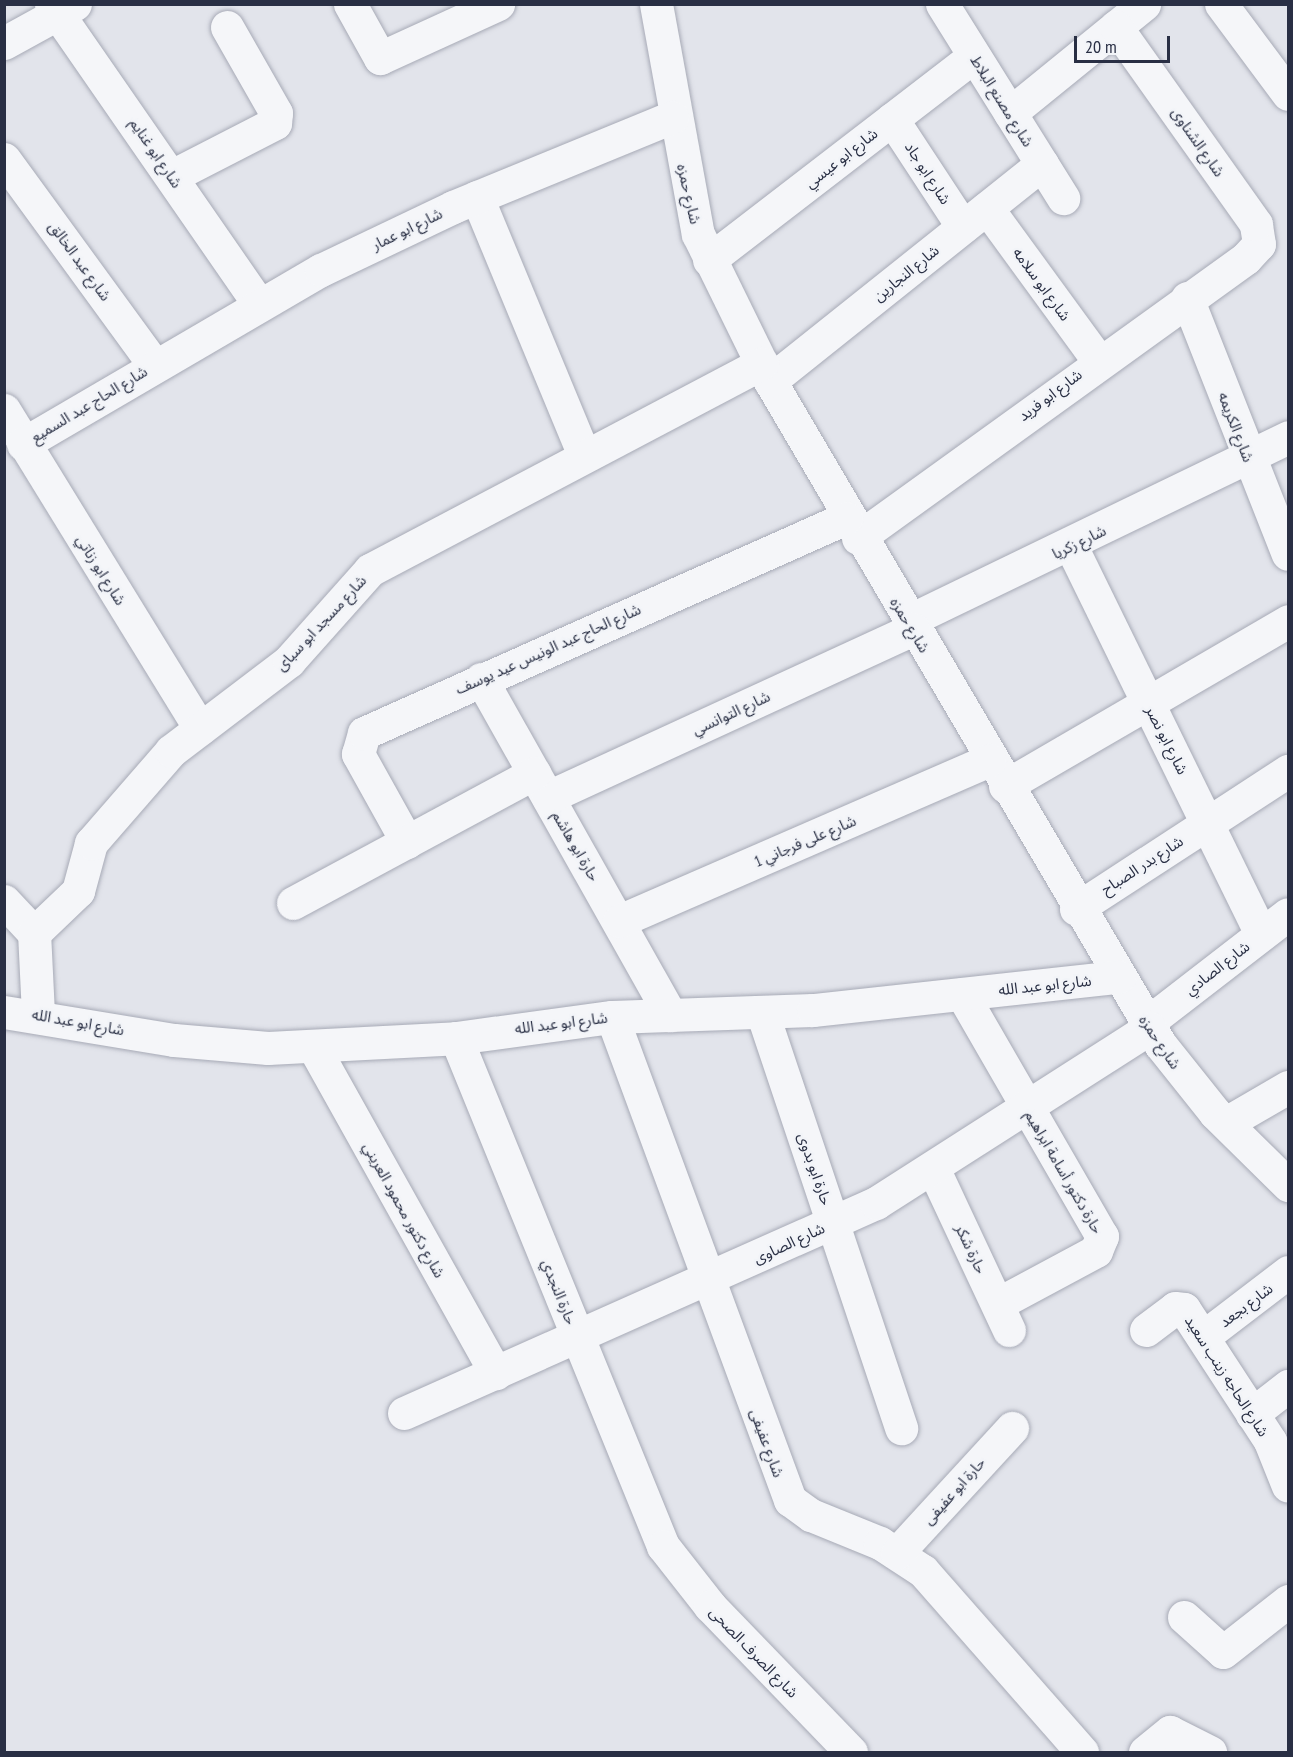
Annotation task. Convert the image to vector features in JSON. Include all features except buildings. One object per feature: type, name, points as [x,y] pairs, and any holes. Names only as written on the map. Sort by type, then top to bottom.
[{"type":"street","points":[[350,4],[374,55],[383,57],[498,4]]},
{"type":"street","name":"شارع حمزه","points":[[656,4],[672,117],[709,260],[766,372],[852,528],[1076,909],[1148,1026],[1226,1123],[1288,1185]]},
{"type":"street","name":"شارع مصنع البلاط","points":[[942,4],[1063,198]]},
{"type":"street","points":[[1010,113],[1144,4]]},
{"type":"street","points":[[1221,4],[1288,94]]},
{"type":"street","points":[[4,43],[62,7]]},
{"type":"street","name":"شارع ابو غنايم","points":[[62,7],[259,304]]},
{"type":"street","points":[[172,176],[275,123],[276,113],[227,27]]},
{"type":"street","name":"شارع الشناوى","points":[[1116,27],[1257,224],[1259,244],[1246,258]]},
{"type":"street","name":"شارع ابو عيسي","points":[[709,260],[974,56]]},
{"type":"street","name":"شارع ابو عمار","points":[[154,365],[259,304],[477,197],[672,117]]},
{"type":"street","name":"شارع ابو جاد","points":[[892,119],[975,218]]},
{"type":"street","name":"شارع عبد الخالق","points":[[4,159],[154,365]]},
{"type":"street","name":"شارع النجارين","points":[[766,372],[975,218],[1042,164]]},
{"type":"street","points":[[477,197],[584,455]]},
{"type":"street","name":"شارع ابو سلامه","points":[[975,218],[1098,360]]},
{"type":"street","name":"شارع ابو فريد","points":[[852,528],[1246,258]]},
{"type":"street","name":"شارع الكريمه","points":[[1187,298],[1248,460],[1288,554]]},
{"type":"street","name":"شارع الحاج عبد السميع","points":[[13,434],[154,365]]},
{"type":"street","name":"شارع مسجد ابو سباى","points":[[34,933],[78,891],[91,843],[147,776],[200,728],[289,661],[378,564],[584,455],[766,372]]},
{"type":"street","name":"شارع ابو زناتي","points":[[13,434],[200,728]]},
{"type":"street","name":"شارع زكريا","points":[[911,625],[1248,460],[1288,437]]},
{"type":"street","name":"شارع الحاج عبد الونيس عيد يوسف","points":[[407,842],[362,764],[359,742],[373,726],[481,679],[852,528]]},
{"type":"street","name":"شارع ابو نصر","points":[[1071,546],[1262,934]]},
{"type":"street","name":"شارع على فرجاني 1","points":[[619,921],[998,773],[1148,703],[1288,621]]},
{"type":"street","name":"شارع التوانسي","points":[[293,903],[407,842],[911,625]]},
{"type":"street","name":"حارة ابو هاشم","points":[[481,679],[670,1015]]},
{"type":"street","name":"شارع بدر الصباح","points":[[1076,909],[1288,771]]},
{"type":"street","points":[[4,901],[34,933],[38,1014]]},
{"type":"street","name":"شارع الصادي","points":[[1148,1026],[1288,914]]},
{"type":"street","name":"شارع ابو عبد الله","points":[[4,1012],[38,1014],[174,1040],[313,1046],[456,1038],[612,1017],[762,1012],[1119,977]]},
{"type":"street","name":"حارة دكتور أسامة ابراهيم","points":[[962,994],[1102,1242],[1096,1251],[1003,1317]]},
{"type":"street","name":"حارة ابو بدوى","points":[[762,1012],[902,1428]]},
{"type":"street","name":"شارع عفيفى","points":[[612,1017],[790,1500],[897,1553],[923,1571],[1082,1752]]},
{"type":"street","name":"شارع الصاوى","points":[[404,1413],[708,1281],[833,1222],[933,1168],[1148,1026]]},
{"type":"street","name":"حارة النجدي","points":[[456,1038],[663,1546]]},
{"type":"street","name":"شارع دكتور محمود العريني","points":[[313,1046],[496,1373]]},
{"type":"street","points":[[1226,1123],[1288,1086]]},
{"type":"street","name":"حارة شكر","points":[[933,1168],[1003,1317]]},
{"type":"street","name":"شارع بجعد","points":[[1203,1337],[1288,1272]]},
{"type":"street","name":"شارع الحاجه زينب سعيد","points":[[1146,1330],[1180,1307],[1203,1337],[1252,1414],[1288,1486]]},
{"type":"street","points":[[1252,1414],[1288,1386]]},
{"type":"street","name":"حارة ابو عفيفى","points":[[897,1553],[1012,1428]]},
{"type":"street","name":"شارع الصرف الصحى","points":[[663,1546],[710,1606],[851,1752]]},
{"type":"street","points":[[1184,1617],[1223,1652],[1288,1601]]},
{"type":"street","points":[[1145,1752],[1170,1732],[1210,1752]]}]
